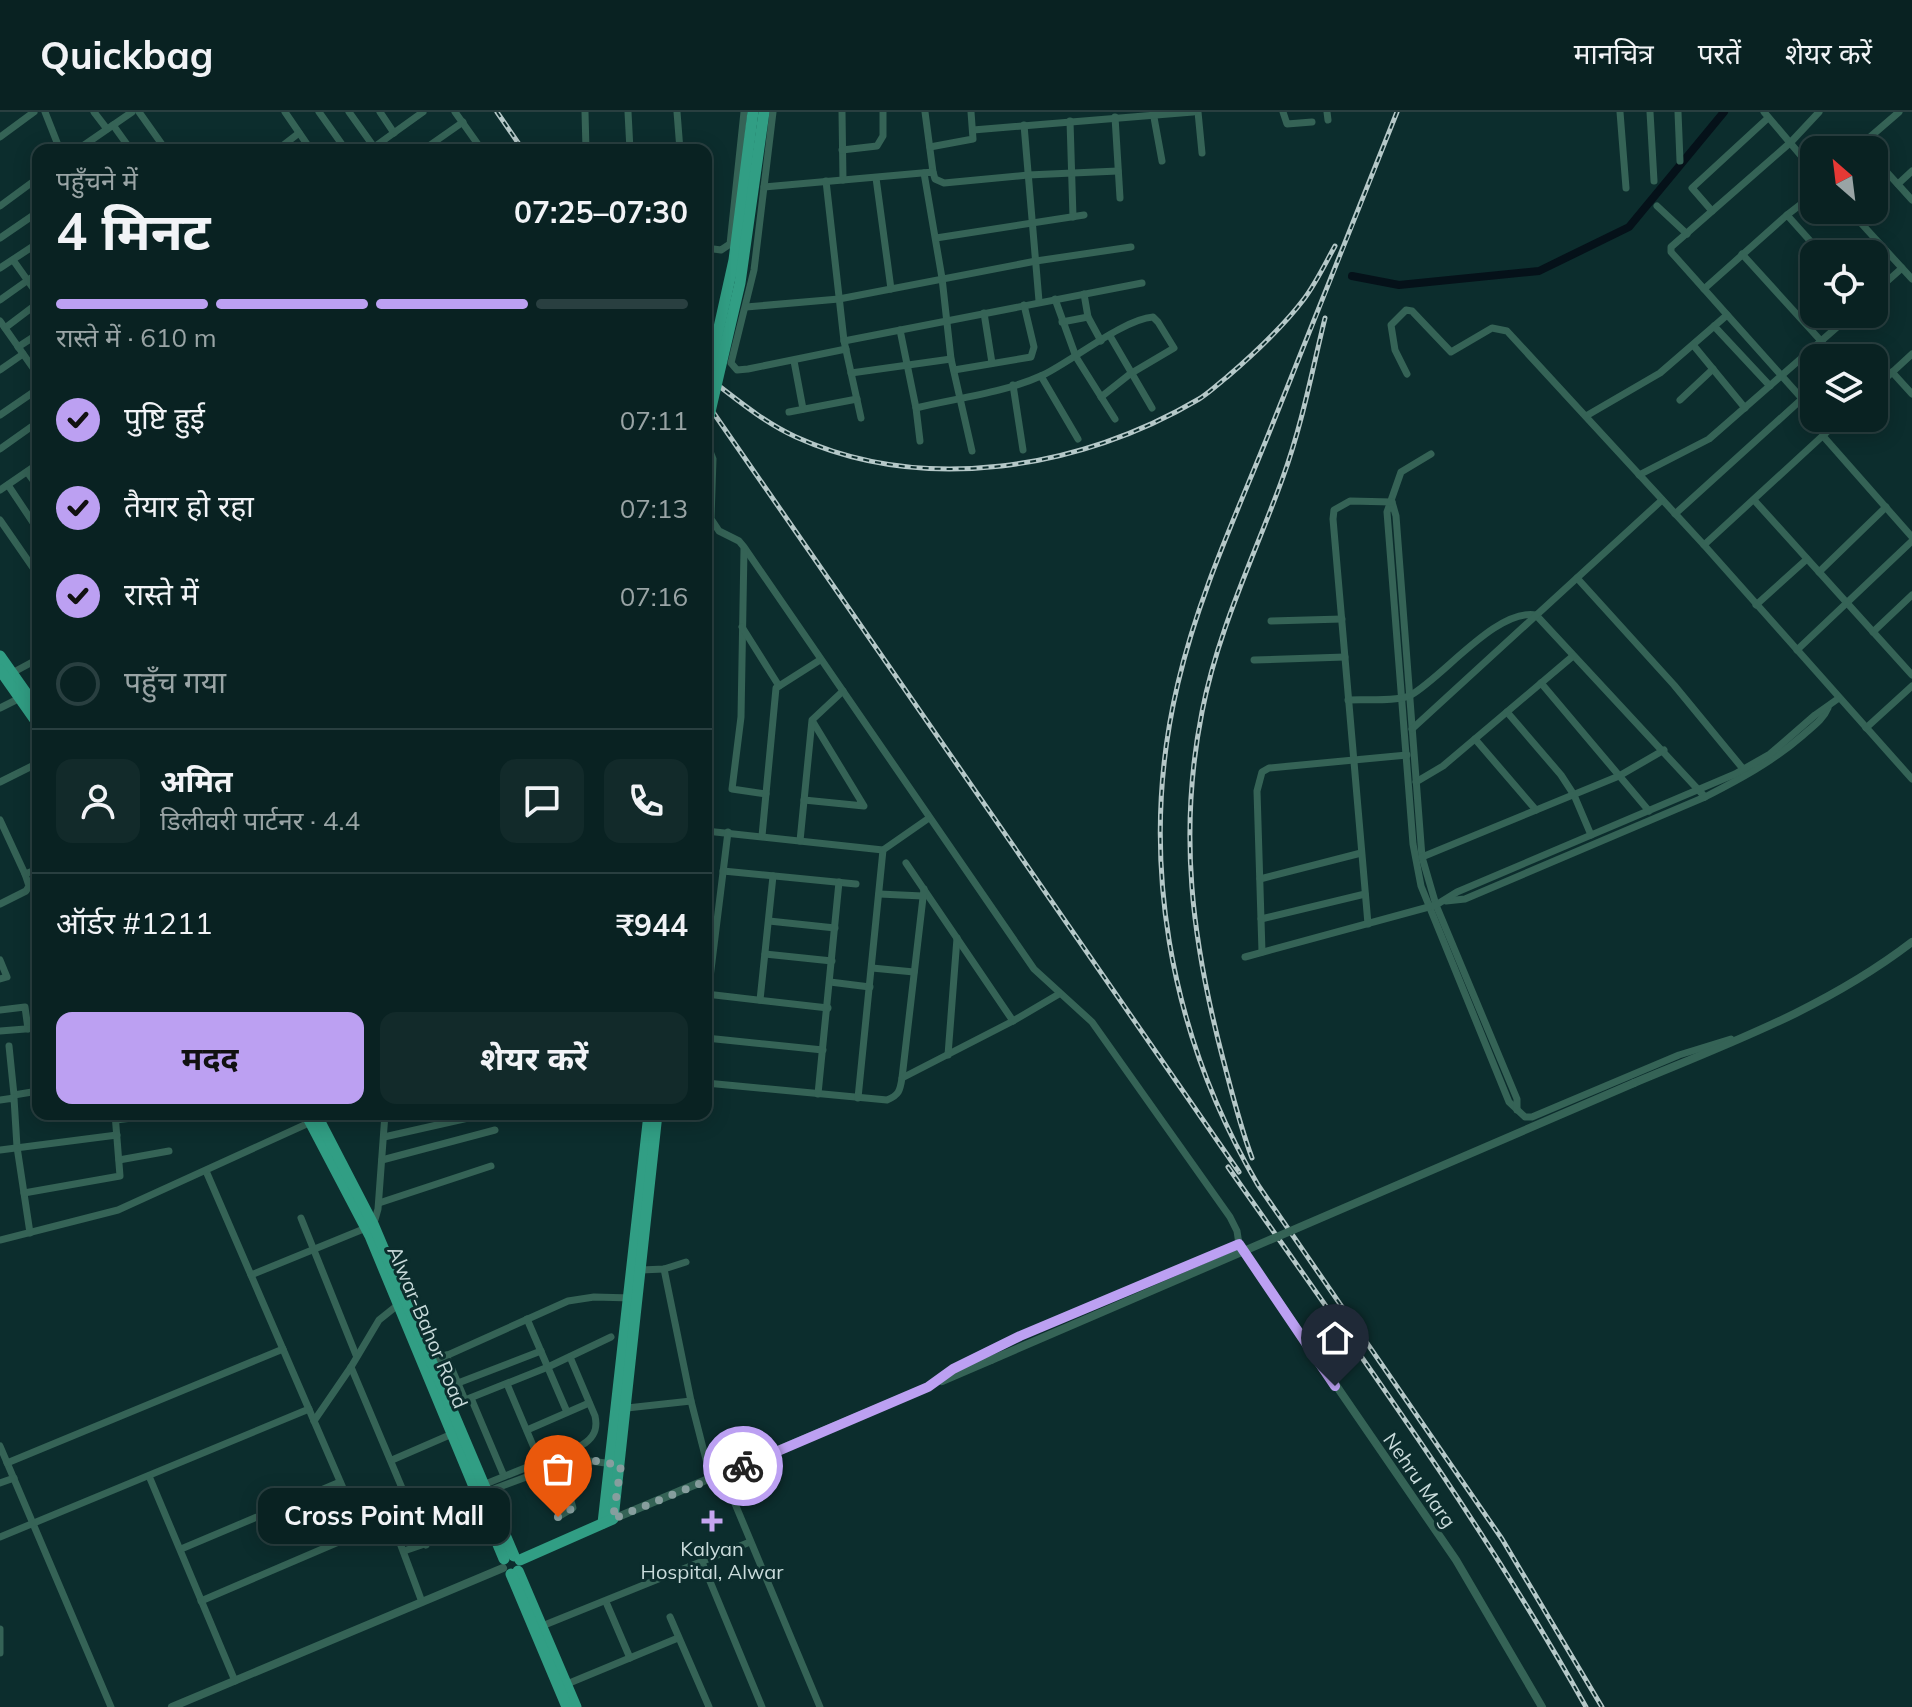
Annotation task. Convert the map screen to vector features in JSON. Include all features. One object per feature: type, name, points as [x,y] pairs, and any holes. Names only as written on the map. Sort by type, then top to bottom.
[{"type":"main road","points":[[712,359],[734,260],[753,112]]},
{"type":"main road","points":[[712,403],[740,283],[764,112]]},
{"type":"main road","points":[[0,656],[32,715]]},
{"type":"main road","points":[[6,671],[32,703]]},
{"type":"main road","name":"Alwar-Bahor Road","points":[[313,1120],[370,1226],[484,1489],[512,1565]]},
{"type":"main road","points":[[616,1464],[627,1408],[633,1298],[641,1270],[649,1120]]},
{"type":"main road","points":[[512,1565],[608,1521],[644,1200],[656,1120]]},
{"type":"main road","name":"Alwar-Bahor Road","points":[[370,1226],[399,1304],[428,1364],[452,1434],[489,1522],[512,1565]]},
{"type":"main road","points":[[512,1565],[576,1707]]},
{"type":"main road","points":[[512,1565],[567,1707]]},
{"type":"street","points":[[0,137],[34,112]]},
{"type":"street","points":[[45,112],[58,144]]},
{"type":"street","points":[[94,112],[126,144]]},
{"type":"street","points":[[86,144],[132,112]]},
{"type":"street","points":[[139,112],[162,144]]},
{"type":"street","points":[[285,112],[307,144]]},
{"type":"street","points":[[319,112],[342,144]]},
{"type":"street","points":[[349,112],[369,144]]},
{"type":"street","points":[[380,112],[394,133]]},
{"type":"street","points":[[455,112],[476,144]]},
{"type":"street","points":[[585,112],[586,144]]},
{"type":"street","points":[[628,112],[630,144]]},
{"type":"street","points":[[677,112],[680,144]]},
{"type":"street","points":[[712,249],[721,250],[730,244],[744,112]]},
{"type":"street","points":[[773,112],[754,270],[731,357],[737,370],[794,361],[900,330],[1142,283]]},
{"type":"street","points":[[842,112],[843,180]]},
{"type":"street","points":[[842,150],[877,146],[883,136],[883,112]]},
{"type":"street","points":[[925,112],[930,147],[928,173],[945,321],[972,451]]},
{"type":"street","points":[[930,147],[973,139],[971,112]]},
{"type":"street","points":[[973,130],[1195,112],[1202,153]]},
{"type":"street","points":[[1283,112],[1287,124],[1312,122]]},
{"type":"street","points":[[1620,112],[1626,188]]},
{"type":"street","points":[[1650,112],[1654,181]]},
{"type":"street","points":[[1678,112],[1680,161]]},
{"type":"street","points":[[1800,395],[1671,252],[1671,247],[1791,142],[1819,112]]},
{"type":"street","points":[[1874,136],[1899,112]]},
{"type":"street","points":[[1153,113],[1162,161]]},
{"type":"street","points":[[379,144],[417,114]]},
{"type":"street","points":[[1692,188],[1766,115],[1800,153]]},
{"type":"street","points":[[1115,117],[1120,198]]},
{"type":"street","points":[[1070,121],[1073,217]]},
{"type":"street","points":[[432,144],[463,122]]},
{"type":"street","points":[[1024,125],[1039,301]]},
{"type":"street","points":[[285,144],[299,133]]},
{"type":"street","points":[[764,187],[928,173],[944,183],[1118,171]]},
{"type":"street","points":[[1898,184],[1912,171]]},
{"type":"street","points":[[1888,173],[1912,200]]},
{"type":"street","points":[[876,178],[891,289]]},
{"type":"street","points":[[1683,180],[1712,211]]},
{"type":"street","points":[[826,181],[845,345],[861,418]]},
{"type":"street","points":[[0,206],[32,182]]},
{"type":"street","points":[[1704,289],[1800,205]]},
{"type":"street","points":[[1657,206],[1687,234]]},
{"type":"street","points":[[936,238],[1084,215]]},
{"type":"street","points":[[1787,215],[1809,240]]},
{"type":"street","points":[[0,238],[32,216]]},
{"type":"street","points":[[1862,224],[1912,279]]},
{"type":"street","points":[[0,268],[32,247]]},
{"type":"street","points":[[746,307],[839,299],[1036,261],[1131,247]]},
{"type":"street","points":[[1742,254],[1822,342]]},
{"type":"street","points":[[13,260],[32,286]]},
{"type":"street","points":[[1888,280],[1902,268]]},
{"type":"street","points":[[0,300],[32,277]]},
{"type":"street","points":[[1084,294],[1088,317],[1101,341]]},
{"type":"street","points":[[1055,299],[1076,357],[1115,419]]},
{"type":"street","points":[[954,370],[1031,357],[1034,347],[1024,305]]},
{"type":"street","points":[[32,307],[2,325],[32,366]]},
{"type":"street","points":[[1407,374],[1393,343],[1391,325],[1406,310],[1412,311],[1451,352],[1492,328],[1507,331],[1704,545],[1912,779]]},
{"type":"street","points":[[984,313],[992,363]]},
{"type":"street","points":[[1586,416],[1660,373],[1727,315]]},
{"type":"street","points":[[1062,322],[1088,317]]},
{"type":"street","points":[[916,408],[1041,376],[1133,323],[1153,317],[1174,348],[1130,374],[1101,397]]},
{"type":"street","points":[[1714,326],[1770,386]]},
{"type":"street","points":[[1639,475],[1709,439],[1837,328]]},
{"type":"street","points":[[900,330],[920,441]]},
{"type":"street","points":[[1110,336],[1152,408]]},
{"type":"street","points":[[0,359],[3,368],[32,340]]},
{"type":"street","points":[[1694,346],[1745,408]]},
{"type":"street","points":[[1888,376],[1912,354]]},
{"type":"street","points":[[851,373],[951,359]]},
{"type":"street","points":[[794,361],[803,409]]},
{"type":"street","points":[[1680,400],[1713,369]]},
{"type":"street","points":[[1892,372],[1912,394]]},
{"type":"street","points":[[1041,376],[1078,439]]},
{"type":"street","points":[[1013,385],[1023,450]]},
{"type":"street","points":[[0,402],[3,413],[32,393]]},
{"type":"street","points":[[789,412],[857,399]]},
{"type":"street","points":[[1675,514],[1800,401]]},
{"type":"street","points":[[0,449],[32,426]]},
{"type":"street","points":[[1704,545],[1826,433],[1912,539],[1797,650]]},
{"type":"street","points":[[1431,454],[1401,472],[1388,518],[1421,886],[1433,906],[1509,1102],[1525,1117],[1538,1115],[1679,1055],[1752,1033]]},
{"type":"street","points":[[712,456],[712,489]]},
{"type":"street","points":[[32,468],[4,487],[32,522]]},
{"type":"street","points":[[27,472],[32,479]]},
{"type":"street","points":[[1412,729],[1662,500]]},
{"type":"street","points":[[1754,500],[1912,675]]},
{"type":"street","points":[[1368,924],[1334,510],[1350,501],[1392,502]]},
{"type":"street","points":[[1819,572],[1886,507]]},
{"type":"street","points":[[0,520],[32,566]]},
{"type":"street","points":[[712,521],[744,547],[1034,969],[1092,1022],[1237,1231],[1239,1244],[1020,1336],[953,1369],[928,1387]]},
{"type":"street","points":[[744,547],[741,717],[732,789],[766,794]]},
{"type":"street","points":[[1756,605],[1807,559]]},
{"type":"street","points":[[1577,578],[1674,685],[1744,770]]},
{"type":"street","points":[[1873,632],[1912,595]]},
{"type":"street","points":[[1348,700],[1406,697],[1506,621],[1528,613],[1536,615],[1703,794]]},
{"type":"street","points":[[1271,621],[1342,619]]},
{"type":"street","points":[[742,627],[779,686]]},
{"type":"street","points":[[1416,782],[1435,772],[1573,656]]},
{"type":"street","points":[[1254,660],[1345,657]]},
{"type":"street","points":[[762,836],[776,688],[820,660]]},
{"type":"street","points":[[6,671],[32,661]]},
{"type":"street","points":[[1541,683],[1649,811]]},
{"type":"street","points":[[1866,728],[1912,686]]},
{"type":"street","points":[[800,841],[812,720],[843,691]]},
{"type":"street","points":[[1406,697],[1412,729],[1410,755],[1416,782],[1419,859]]},
{"type":"street","points":[[0,708],[20,698]]},
{"type":"street","points":[[1446,901],[1457,892],[1591,835],[1649,811],[1703,794],[1770,754],[1839,698]]},
{"type":"street","points":[[1245,957],[1446,901],[1465,899],[1769,762],[1822,719],[1829,707]]},
{"type":"street","points":[[1507,712],[1561,775],[1574,795],[1591,835]]},
{"type":"street","points":[[804,800],[864,806],[812,720]]},
{"type":"street","points":[[1475,739],[1536,810]]},
{"type":"street","points":[[1419,859],[1619,776],[1664,750]]},
{"type":"street","points":[[1262,952],[1257,791],[1262,772],[1269,768],[1410,755]]},
{"type":"street","points":[[0,782],[32,766]]},
{"type":"street","points":[[712,831],[883,850],[929,818]]},
{"type":"street","points":[[0,820],[29,886],[26,891],[0,904]]},
{"type":"street","points":[[712,956],[728,832]]},
{"type":"street","points":[[858,1098],[883,850]]},
{"type":"street","points":[[1260,879],[1361,853]]},
{"type":"street","points":[[906,863],[1013,1021]]},
{"type":"street","points":[[25,874],[32,871]]},
{"type":"street","points":[[723,871],[856,884]]},
{"type":"street","points":[[760,1000],[773,876]]},
{"type":"street","points":[[818,1094],[839,882]]},
{"type":"street","points":[[879,894],[924,892]]},
{"type":"street","points":[[712,1084],[887,1100],[896,1096],[902,1078],[924,892]]},
{"type":"street","points":[[1261,919],[1365,894]]},
{"type":"street","points":[[769,921],[835,928]]},
{"type":"street","points":[[948,1055],[957,938]]},
{"type":"street","points":[[608,1521],[723,1475],[1752,1033],[1841,991],[1912,942]]},
{"type":"street","points":[[765,954],[832,961]]},
{"type":"street","points":[[0,960],[7,977],[0,979]]},
{"type":"street","points":[[872,968],[914,972]]},
{"type":"street","points":[[830,982],[870,987]]},
{"type":"street","points":[[902,1078],[1059,994]]},
{"type":"street","points":[[712,995],[828,1008]]},
{"type":"street","points":[[0,1010],[25,1007],[28,1029]]},
{"type":"street","points":[[0,1031],[32,1029]]},
{"type":"street","points":[[712,1040],[823,1050]]},
{"type":"street","points":[[9,1046],[17,1147],[30,1233]]},
{"type":"street","points":[[0,1100],[32,1092]]},
{"type":"street","points":[[24,1193],[120,1176],[116,1120]]},
{"type":"street","points":[[0,1240],[118,1210],[206,1171],[305,1120]]},
{"type":"street","points":[[251,1275],[370,1226],[379,1203],[385,1120]]},
{"type":"street","points":[[384,1137],[459,1120]]},
{"type":"street","points":[[382,1160],[495,1130]]},
{"type":"street","points":[[0,1150],[117,1135]]},
{"type":"street","points":[[119,1160],[169,1151]]},
{"type":"street","points":[[379,1203],[491,1166]]},
{"type":"street","points":[[206,1171],[362,1532]]},
{"type":"street","points":[[301,1218],[356,1355]]},
{"type":"street","name":"Nehru Marg","points":[[1239,1244],[1456,1560],[1542,1707]]},
{"type":"street","points":[[641,1270],[664,1269],[686,1262]]},
{"type":"street","points":[[664,1269],[691,1401],[711,1479]]},
{"type":"street","points":[[428,1364],[577,1299],[633,1298]]},
{"type":"street","points":[[314,1421],[383,1314],[399,1304]]},
{"type":"street","points":[[527,1319],[567,1412]]},
{"type":"street","points":[[446,1355],[465,1400],[548,1367],[611,1337]]},
{"type":"street","points":[[7,1463],[283,1349]]},
{"type":"street","points":[[458,1383],[541,1351]]},
{"type":"street","points":[[484,1489],[504,1476],[582,1445],[592,1437],[597,1424],[570,1357]]},
{"type":"street","points":[[351,1367],[426,1545]]},
{"type":"street","points":[[507,1384],[540,1462]]},
{"type":"street","points":[[471,1398],[504,1476]]},
{"type":"street","points":[[627,1408],[691,1401]]},
{"type":"street","points":[[527,1430],[589,1403]]},
{"type":"street","points":[[0,1537],[309,1409]]},
{"type":"street","points":[[392,1460],[452,1434]]},
{"type":"street","points":[[0,1446],[111,1707]]},
{"type":"street","points":[[484,1489],[560,1463],[583,1459],[616,1464]]},
{"type":"street","points":[[558,1517],[573,1508],[560,1463]]},
{"type":"street","points":[[723,1475],[820,1707]]},
{"type":"street","points":[[149,1476],[235,1681]]},
{"type":"street","points":[[0,1483],[14,1478]]},
{"type":"street","points":[[181,1549],[340,1482]]},
{"type":"street","points":[[404,1551],[489,1522]]},
{"type":"street","points":[[201,1601],[385,1525],[392,1528],[404,1551],[422,1602]]},
{"type":"street","points":[[542,1626],[750,1542]]},
{"type":"street","points":[[702,1562],[762,1707]]},
{"type":"street","points":[[172,1707],[512,1565]]},
{"type":"street","points":[[606,1602],[630,1658]]},
{"type":"street","points":[[670,1617],[709,1707]]},
{"type":"street","points":[[0,1629],[0,1653]]},
{"type":"street","points":[[567,1684],[678,1638]]},
{"type":"waterway","points":[[1352,276],[1399,285],[1539,271],[1629,227],[1724,112]]},
{"type":"railway","points":[[497,112],[519,144]]},
{"type":"railway","points":[[1397,112],[1219,556],[1186,651],[1166,748],[1161,813],[1162,877],[1169,942],[1183,1005],[1202,1067],[1227,1127],[1258,1185],[1502,1539],[1602,1707]]},
{"type":"railway","points":[[712,380],[784,431],[845,455],[896,465],[949,469],[1001,466],[1053,457],[1104,443],[1153,423],[1206,394],[1248,359],[1287,320],[1308,293],[1335,246]]},
{"type":"railway","points":[[1252,1158],[1223,1059],[1203,972],[1192,887],[1191,801],[1202,712],[1217,651],[1290,457],[1325,318]]},
{"type":"railway","points":[[712,411],[1239,1172]]},
{"type":"railway","points":[[1228,1167],[1459,1500],[1586,1707]]},
{"type":"way so far","points":[[558,1517],[573,1508],[560,1463],[567,1461],[583,1459],[621,1465],[613,1519],[743,1466]]},
{"type":"place","name":"Cross Point Mall","points":[[558,1517]]},
{"type":"place","name":"Kalyan Hospital, Alwar","points":[[712,1521]]},
{"type":"route","points":[[743,1466],[928,1387],[953,1369],[1020,1336],[1239,1244],[1335,1386]]}]
